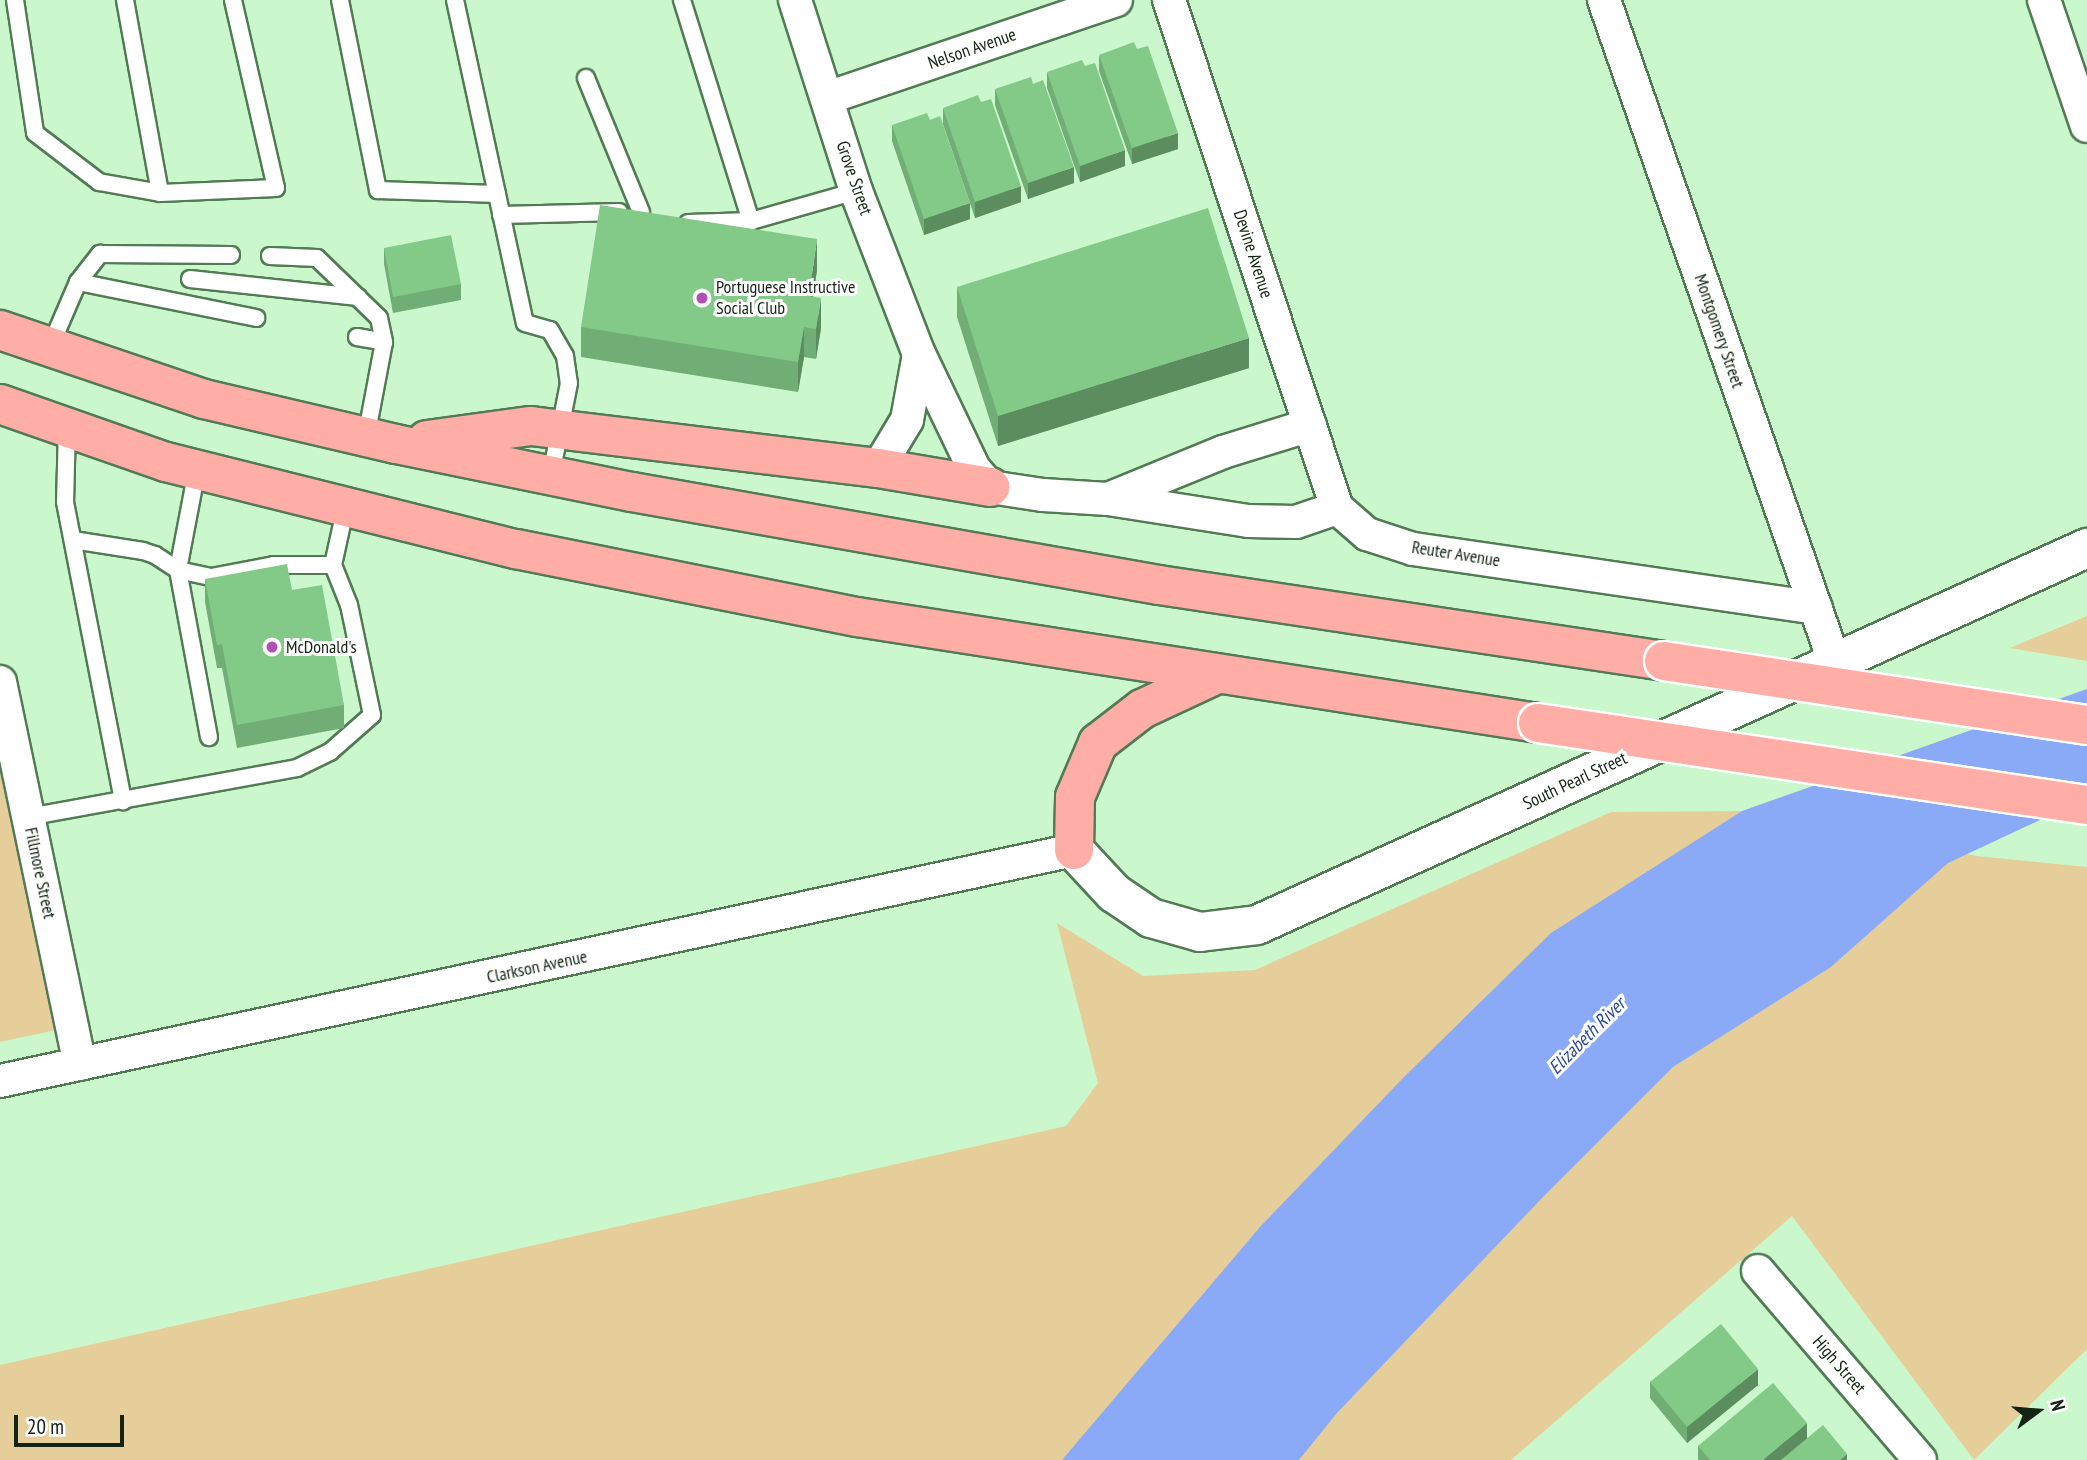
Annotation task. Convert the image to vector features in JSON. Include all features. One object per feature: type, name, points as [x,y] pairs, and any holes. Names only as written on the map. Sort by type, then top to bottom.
[{"type":"highway","points":[[0,330],[204,399],[381,441],[551,475],[1159,585],[2087,725]]},
{"type":"highway","points":[[0,404],[197,470],[516,549],[844,615],[1215,675],[2087,805]]},
{"type":"highway","points":[[381,441],[531,426],[878,468],[990,486]]},
{"type":"highway","points":[[1074,850],[1075,797],[1098,743],[1142,709],[1215,675]]},
{"type":"street","name":"Grove Street","points":[[795,0],[856,191],[919,355],[974,469],[990,486]]},
{"type":"street","name":"Nelson Avenue","points":[[827,98],[1116,0]]},
{"type":"street","name":"Devine Avenue","points":[[1169,0],[1337,508]]},
{"type":"street","name":"Montgomery Street","points":[[1604,0],[1834,661]]},
{"type":"street","points":[[2043,0],[2087,126]]},
{"type":"street","points":[[878,468],[907,420],[919,355]]},
{"type":"street","points":[[1108,499],[1223,452],[1310,425]]},
{"type":"street","points":[[990,486],[1043,495],[1108,499],[1248,521],[1296,522],[1337,508]]},
{"type":"street","name":"Reuter Avenue","points":[[1337,508],[1367,534],[1413,549],[1816,608]]},
{"type":"street","name":"South Pearl Street","points":[[1074,850],[1114,893],[1151,918],[1200,932],[1256,925],[2087,548]]},
{"type":"street","name":"Fillmore Street","points":[[0,682],[80,1064]]},
{"type":"street","name":"Clarkson Avenue","points":[[0,1081],[1074,850]]},
{"type":"street","name":"High Street","points":[[1758,1271],[1920,1460]]},
{"type":"lane","points":[[15,0],[35,132],[99,182],[160,193],[276,188],[233,0]]},
{"type":"lane","points":[[125,0],[160,193]]},
{"type":"lane","points":[[340,0],[378,190],[497,194]]},
{"type":"lane","points":[[455,0],[525,323],[550,330],[565,356],[569,383],[551,475]]},
{"type":"lane","points":[[682,0],[751,221]]},
{"type":"lane","points":[[501,215],[647,213],[586,78]]},
{"type":"lane","points":[[677,223],[751,221],[856,191]]},
{"type":"lane","points":[[50,347],[78,282],[100,254],[231,255]]},
{"type":"lane","points":[[184,303],[197,254]]},
{"type":"lane","points":[[270,257],[317,258],[379,318],[384,342],[381,441]]},
{"type":"lane","points":[[190,279],[358,297]]},
{"type":"lane","points":[[78,282],[256,318]]},
{"type":"lane","points":[[358,337],[384,342]]},
{"type":"lane","points":[[66,427],[65,502],[123,801]]},
{"type":"lane","points":[[197,470],[177,570],[209,737]]},
{"type":"lane","points":[[28,817],[297,768],[330,752],[372,715],[349,605],[333,565],[345,506]]},
{"type":"lane","points":[[73,540],[143,551],[177,570],[211,577],[274,565],[333,565]]},
{"type":"shaded area","points":[[2087,616],[2087,661],[2010,648]]},
{"type":"shaded area","points":[[0,720],[61,1029],[0,1042]]},
{"type":"shaded area","points":[[1740,811],[1977,856],[2087,867],[2087,1349],[1974,1460],[1792,1216],[1511,1460],[0,1460],[0,1365],[1066,1126],[1098,1083],[1057,923],[1143,976],[1255,970],[1611,812]]},
{"type":"water","name":"Elizabeth River","points":[[2087,689],[2087,798],[1948,863],[1831,967],[1673,1067],[1542,1198],[1337,1413],[1299,1460],[1062,1460],[1260,1227],[1404,1077],[1551,933],[1742,811]]},
{"type":"building","points":[[1134,42],[1137,49],[1148,46],[1178,133],[1132,148],[1099,55]]},
{"type":"building","points":[[1082,60],[1085,66],[1095,63],[1125,150],[1080,166],[1047,72]]},
{"type":"building","points":[[1031,77],[1033,84],[1043,80],[1074,167],[1028,183],[995,89]]},
{"type":"building","points":[[978,95],[981,102],[991,99],[1021,186],[975,202],[943,108]]},
{"type":"building","points":[[927,113],[930,120],[940,116],[970,203],[924,219],[892,125]]},
{"type":"building","name":"Portuguese Instructive Social Club","points":[[600,205],[817,239],[809,296],[821,298],[816,329],[804,327],[798,362],[581,327]]},
{"type":"building","points":[[1208,208],[1249,338],[998,416],[957,287]]},
{"type":"building","points":[[451,235],[461,284],[393,297],[384,248]]},
{"type":"building","points":[[287,564],[292,590],[322,585],[344,705],[237,725],[222,644],[217,645],[205,579]]},
{"type":"building","points":[[1721,1324],[1758,1369],[1687,1427],[1650,1382]]},
{"type":"building","points":[[1773,1383],[1807,1423],[1763,1460],[1710,1460],[1698,1446]]},
{"type":"building","points":[[1823,1425],[1847,1454],[1840,1460],[1781,1460]]},
{"type":"place","name":"Portuguese Instructive Social Club","points":[[702,298]]},
{"type":"place","name":"McDonald's","points":[[272,647]]}]
